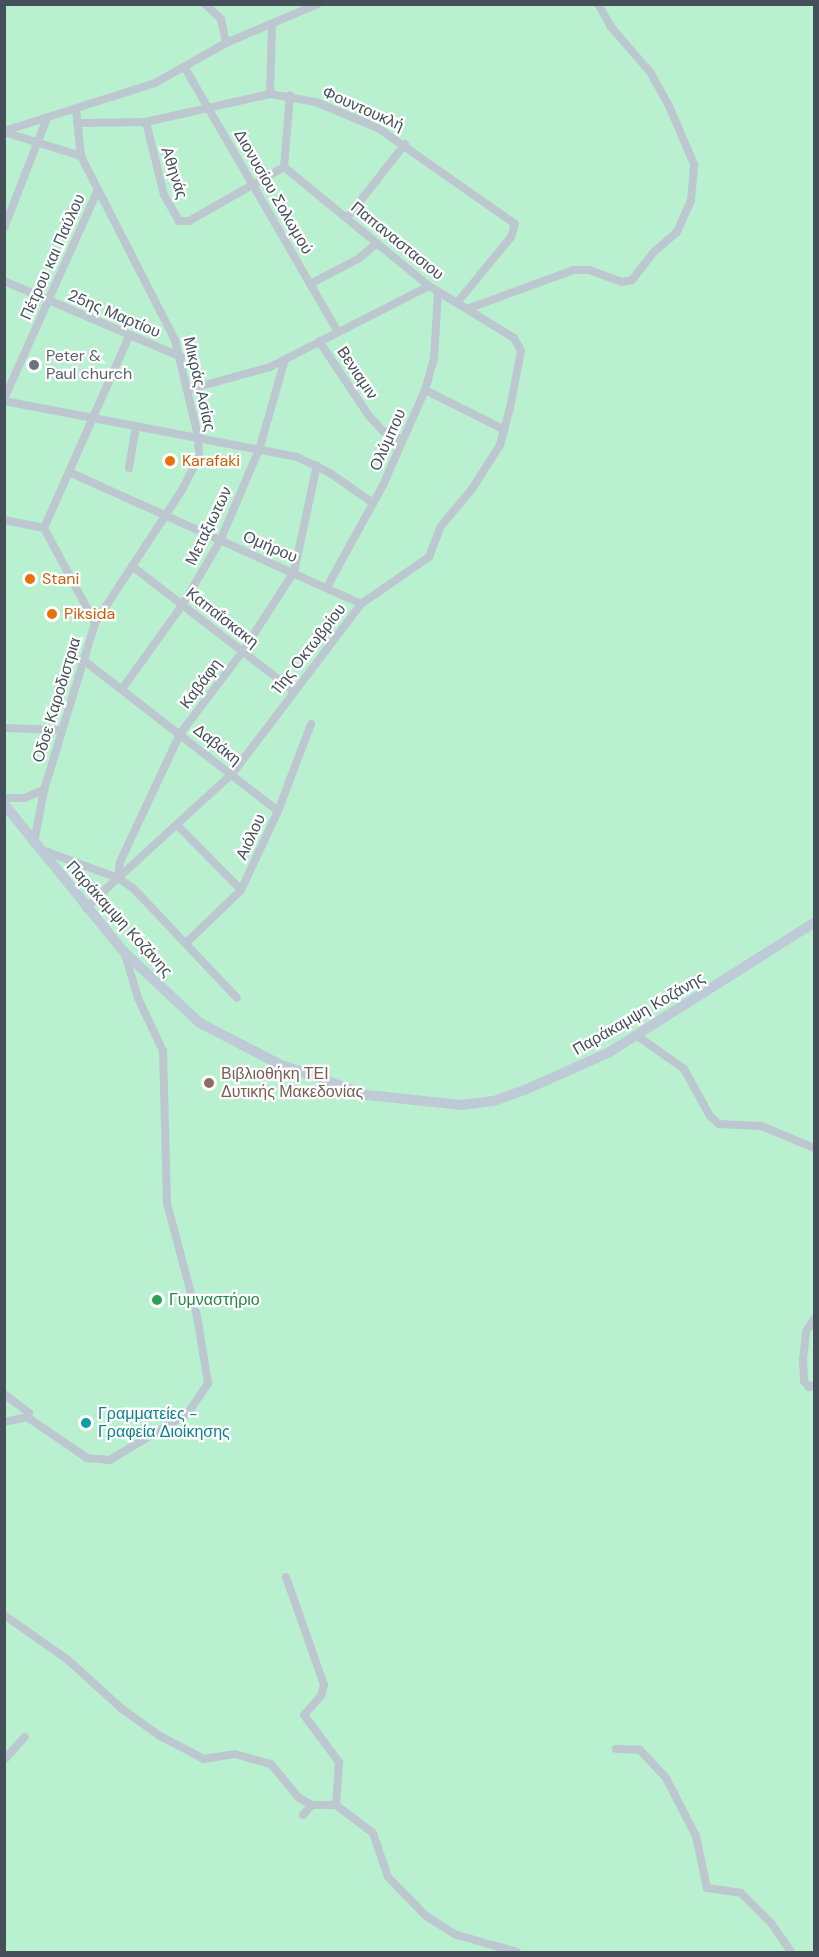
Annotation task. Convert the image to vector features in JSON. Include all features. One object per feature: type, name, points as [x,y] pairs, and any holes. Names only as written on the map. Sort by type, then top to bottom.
[{"type":"main road","name":"Παράκαμψη Κοζάνης","points":[[4,804],[86,908],[124,952],[169,997],[217,1034],[317,1080],[367,1095],[447,1104],[494,1101],[566,1073],[636,1035],[814,923]]},
{"type":"street","points":[[205,4],[221,19],[226,44]]},
{"type":"street","points":[[4,132],[155,83],[226,44],[318,4]]},
{"type":"street","points":[[470,308],[574,270],[589,270],[622,282],[632,280],[655,251],[677,232],[691,201],[694,164],[669,106],[650,72],[611,27],[598,4]]},
{"type":"street","points":[[270,94],[272,25]]},
{"type":"street","name":"Διονυσίου Σολωμού","points":[[185,68],[337,330]]},
{"type":"street","name":"Φουντουκλή","points":[[77,123],[146,122],[270,94],[290,95],[345,113],[405,144],[515,224],[511,237],[457,303]]},
{"type":"street","points":[[252,183],[284,167],[290,95]]},
{"type":"street","name":"Μικράς Ασίας","points":[[76,109],[81,156],[97,192],[158,301],[181,357],[198,436],[195,466],[95,623]]},
{"type":"street","points":[[4,228],[47,118]]},
{"type":"street","name":"Αθηνάς","points":[[146,122],[164,195],[176,219],[189,221],[252,183]]},
{"type":"street","points":[[4,132],[81,156]]},
{"type":"street","points":[[347,218],[405,144]]},
{"type":"street","name":"Παπαναστασιου","points":[[284,167],[429,286],[500,325]]},
{"type":"street","name":"Πέτρου και Παύλου","points":[[4,400],[97,192]]},
{"type":"street","points":[[310,284],[358,260],[377,243]]},
{"type":"street","name":"25ης Μαρτίου","points":[[4,281],[181,357]]},
{"type":"street","points":[[187,390],[247,375],[285,359],[337,330],[429,286]]},
{"type":"street","name":"Ολύμπου","points":[[327,587],[373,503],[425,390],[434,359],[438,292]]},
{"type":"street","name":"11ης Οκτωβρίου","points":[[118,878],[232,774],[361,604],[429,557],[441,526],[480,478],[505,430],[521,351],[518,342],[500,325]]},
{"type":"street","points":[[4,520],[44,528],[129,336]]},
{"type":"street","name":"Βενιαμιν","points":[[319,340],[373,421],[383,431],[402,440]]},
{"type":"street","name":"Μεταξιωτων","points":[[122,688],[183,604],[220,541],[260,447],[285,359]]},
{"type":"street","points":[[425,390],[505,430]]},
{"type":"street","points":[[4,400],[260,447],[317,465],[373,503]]},
{"type":"street","points":[[129,468],[136,426]]},
{"type":"street","name":"Καβάφη","points":[[118,878],[120,862],[180,734],[243,651],[294,572],[317,465]]},
{"type":"street","name":"Ομήρου","points":[[69,472],[361,604]]},
{"type":"street","name":"Oδοε Καροδιστρια","points":[[35,846],[44,790],[82,659],[95,623],[44,528]]},
{"type":"street","name":"Καπαΐσκακη","points":[[132,566],[294,691]]},
{"type":"street","name":"Δαβάκη","points":[[82,659],[278,811]]},
{"type":"street","name":"Αιόλου","points":[[186,943],[241,890],[278,811],[311,724]]},
{"type":"street","points":[[4,728],[61,730]]},
{"type":"street","points":[[4,798],[24,798],[44,790]]},
{"type":"street","points":[[177,825],[241,890]]},
{"type":"street","points":[[35,846],[118,878],[186,943],[237,998]]},
{"type":"street","points":[[86,908],[118,878]]},
{"type":"street","points":[[4,1422],[27,1417],[87,1458],[104,1461],[169,1426],[196,1405],[206,1390],[208,1367],[167,1203],[163,1051],[138,998],[124,952]]},
{"type":"street","points":[[636,1035],[684,1069],[710,1116],[719,1124],[761,1126],[814,1149]]},
{"type":"street","points":[[814,1318],[806,1332],[803,1360],[804,1381],[809,1387],[814,1385]]},
{"type":"street","points":[[4,1394],[29,1413],[27,1417]]},
{"type":"street","points":[[286,1577],[324,1685],[321,1696],[304,1715],[339,1762],[336,1805]]},
{"type":"street","points":[[4,1615],[68,1660],[96,1688],[160,1737],[204,1759],[235,1754],[271,1764],[299,1798],[312,1805],[336,1805],[373,1833],[388,1877],[426,1916],[457,1935],[517,1953]]},
{"type":"street","points":[[4,1760],[25,1737]]},
{"type":"street","points":[[616,1749],[640,1750],[666,1778],[696,1836],[707,1888],[741,1893],[771,1923],[791,1953]]},
{"type":"street","points":[[303,1815],[312,1805]]},
{"type":"green space","points":[[5,5],[814,5],[814,1952],[5,1952]]},
{"type":"place","name":"Peter & Paul church","points":[[34,365]]},
{"type":"place","name":"Karafaki","points":[[170,461]]},
{"type":"place","name":"Stani","points":[[30,579]]},
{"type":"place","name":"Piksida","points":[[52,614]]},
{"type":"place","name":"Βιβλιοθήκη ΤΕΙ Δυτικής Μακεδονίας","points":[[209,1083]]},
{"type":"place","name":"Γυμναστήριο","points":[[157,1300]]},
{"type":"place","name":"Γραμματείες - Γραφεία Διοίκησης","points":[[86,1423]]}]
